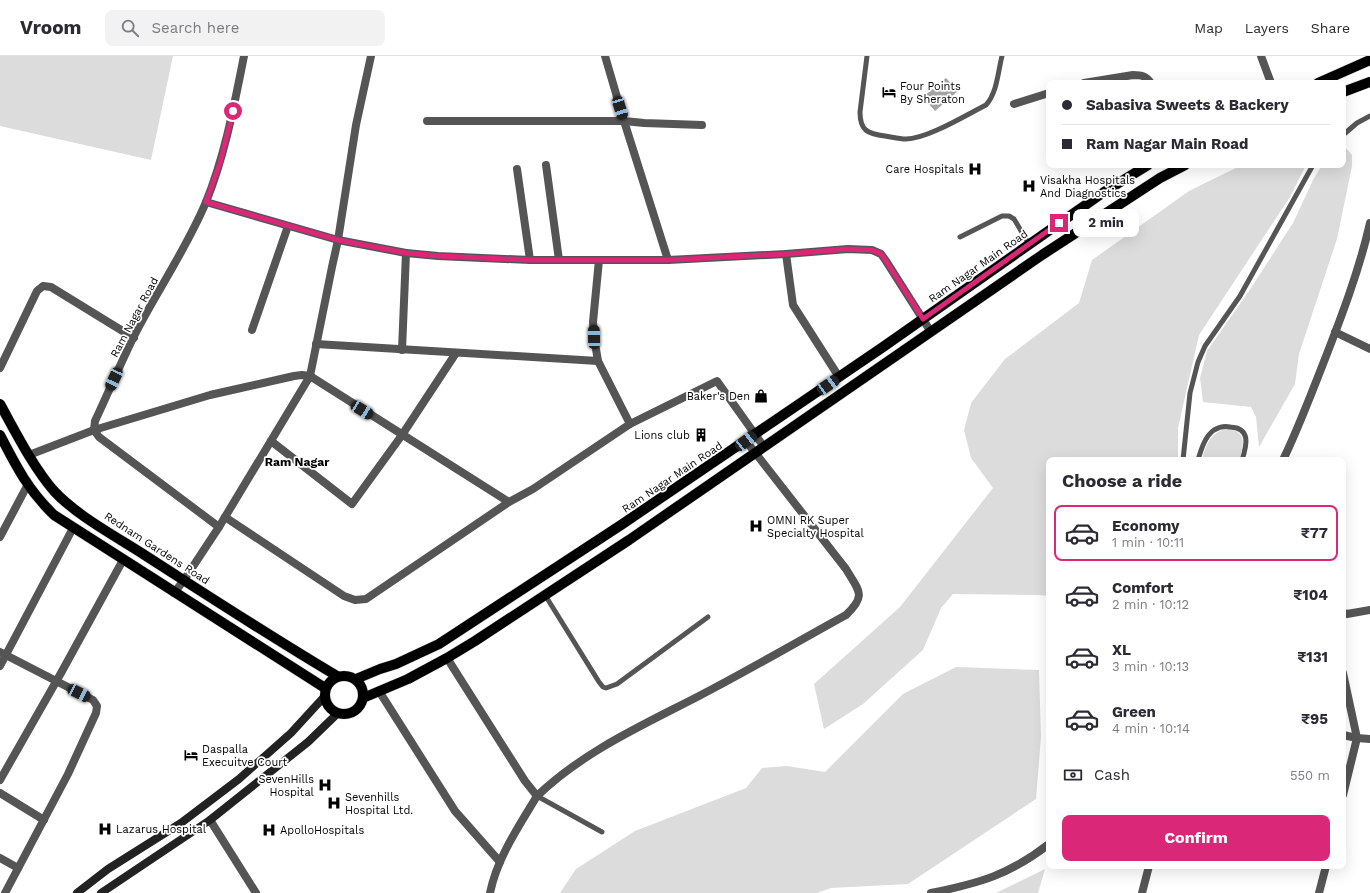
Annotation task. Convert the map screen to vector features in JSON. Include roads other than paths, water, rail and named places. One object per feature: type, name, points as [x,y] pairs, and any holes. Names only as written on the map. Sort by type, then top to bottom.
[{"type":"main road","points":[[1325,80],[1370,60]]},
{"type":"main road","points":[[1346,91],[1370,82]]},
{"type":"main road","name":"Ram Nagar Main Road","points":[[356,679],[396,664],[439,644],[621,526],[923,319],[1104,192],[1143,168]]},
{"type":"main road","points":[[363,698],[408,679],[475,642],[629,540],[1042,255],[1160,178],[1179,168]]},
{"type":"main road","name":"Rednam Gardens Road","points":[[0,404],[29,455],[46,481],[64,500],[86,517],[337,676]]},
{"type":"main road","points":[[0,435],[28,486],[42,504],[54,515],[325,693],[327,704],[331,710],[346,714],[354,712],[360,706],[363,698],[363,691],[361,684],[356,679],[347,675],[337,676],[330,681],[325,693],[291,733],[239,779],[181,823],[108,869],[77,893]]},
{"type":"main road","points":[[101,893],[210,820],[308,742],[338,713]]},
{"type":"street","name":"Ram Nagar Road","points":[[94,430],[95,421],[134,338],[170,274],[206,202],[220,163],[231,124],[244,56]]},
{"type":"street","points":[[174,593],[225,517],[310,376],[338,240],[356,125],[371,56]]},
{"type":"street","points":[[605,56],[668,260]]},
{"type":"street","points":[[1260,56],[1270,80]]},
{"type":"street","points":[[1103,80],[1134,75],[1141,75],[1148,80]]},
{"type":"street","points":[[1014,104],[1046,94]]},
{"type":"street","points":[[427,121],[624,121],[644,124],[702,125]]},
{"type":"street","points":[[546,165],[560,260]]},
{"type":"street","points":[[517,169],[530,260]]},
{"type":"street","points":[[206,202],[338,240],[406,253],[438,256],[530,260],[668,260],[786,254],[848,249],[872,250],[881,254],[931,332]]},
{"type":"street","points":[[1284,457],[1294,438],[1335,332],[1369,235],[1370,223]]},
{"type":"street","points":[[252,330],[288,226]]},
{"type":"street","points":[[402,350],[406,253]]},
{"type":"street","points":[[786,254],[793,305],[839,377]]},
{"type":"street","points":[[599,260],[593,322],[598,361],[630,424]]},
{"type":"street","points":[[0,368],[37,291],[43,286],[51,287],[134,338]]},
{"type":"street","points":[[1335,332],[1370,349]]},
{"type":"street","points":[[316,344],[598,361]]},
{"type":"street","points":[[271,441],[352,504],[402,435],[456,353]]},
{"type":"street","points":[[29,455],[94,430],[210,395],[302,375],[310,376],[509,502]]},
{"type":"street","points":[[225,517],[344,596],[355,600],[366,599],[509,502],[533,489],[630,424],[717,381],[755,434],[760,450],[846,568],[858,588],[859,598],[857,605],[846,616],[701,695],[618,737],[570,768],[553,781],[537,796],[514,834],[500,862],[490,893]]},
{"type":"street","points":[[94,430],[99,437],[219,526]]},
{"type":"street","points":[[746,441],[760,450]]},
{"type":"street","points":[[0,537],[28,486]]},
{"type":"street","points":[[0,666],[3,654],[73,528]]},
{"type":"street","points":[[0,780],[122,560]]},
{"type":"street","points":[[1346,613],[1370,610]]},
{"type":"street","points":[[3,654],[93,700],[97,706],[96,713],[68,774],[5,893]]},
{"type":"street","points":[[447,658],[525,781],[537,796]]},
{"type":"street","points":[[1346,687],[1357,738],[1346,783]]},
{"type":"street","points":[[379,692],[455,811],[500,862]]},
{"type":"street","points":[[1346,736],[1370,739]]},
{"type":"street","points":[[0,793],[44,820]]},
{"type":"street","points":[[210,820],[256,893]]},
{"type":"street","points":[[931,893],[982,881],[999,875],[1021,864],[1046,846]]},
{"type":"street","points":[[0,858],[18,868]]},
{"type":"street","points":[[1142,893],[1148,869]]},
{"type":"street","points":[[1319,893],[1325,869]]},
{"type":"lane","points":[[867,56],[860,121],[863,127],[869,132],[878,136],[907,139],[918,137],[942,128],[986,105],[991,99],[994,91],[1002,56]]},
{"type":"lane","points":[[1346,132],[1357,123],[1370,116]]},
{"type":"lane","points":[[1183,457],[1190,392],[1198,362],[1205,346],[1244,289],[1311,168]]},
{"type":"lane","points":[[960,237],[1002,216],[1009,216],[1014,219],[1029,244]]},
{"type":"lane","points":[[1199,457],[1206,439],[1214,430],[1224,426],[1236,427],[1242,430],[1246,438],[1246,449],[1243,457]]},
{"type":"lane","points":[[545,595],[599,682],[606,688],[617,684],[708,617]]},
{"type":"lane","points":[[537,796],[602,832]]},
{"type":"place","name":"Four Points By Sheraton","points":[[889,92]]},
{"type":"place","name":"Care Hospitals","points":[[975,169]]},
{"type":"place","name":"Visakha Hospitals And Diagnostics","points":[[1029,186]]},
{"type":"place","name":"Baker's Den","points":[[761,396]]},
{"type":"place","name":"Lions club","points":[[701,435]]},
{"type":"place","name":"OMNI RK Super Specialty Hospital","points":[[756,526]]},
{"type":"place","name":"Daspalla Execuitve Court","points":[[191,755]]},
{"type":"place","name":"SevenHills Hospital","points":[[325,785]]},
{"type":"place","name":"Sevenhills Hospital Ltd.","points":[[334,803]]},
{"type":"place","name":"Lazarus Hospital","points":[[105,829]]},
{"type":"place","name":"ApolloHospitals","points":[[269,830]]},
{"type":"district","name":"Ram Nagar","points":[[297,462]]}]
